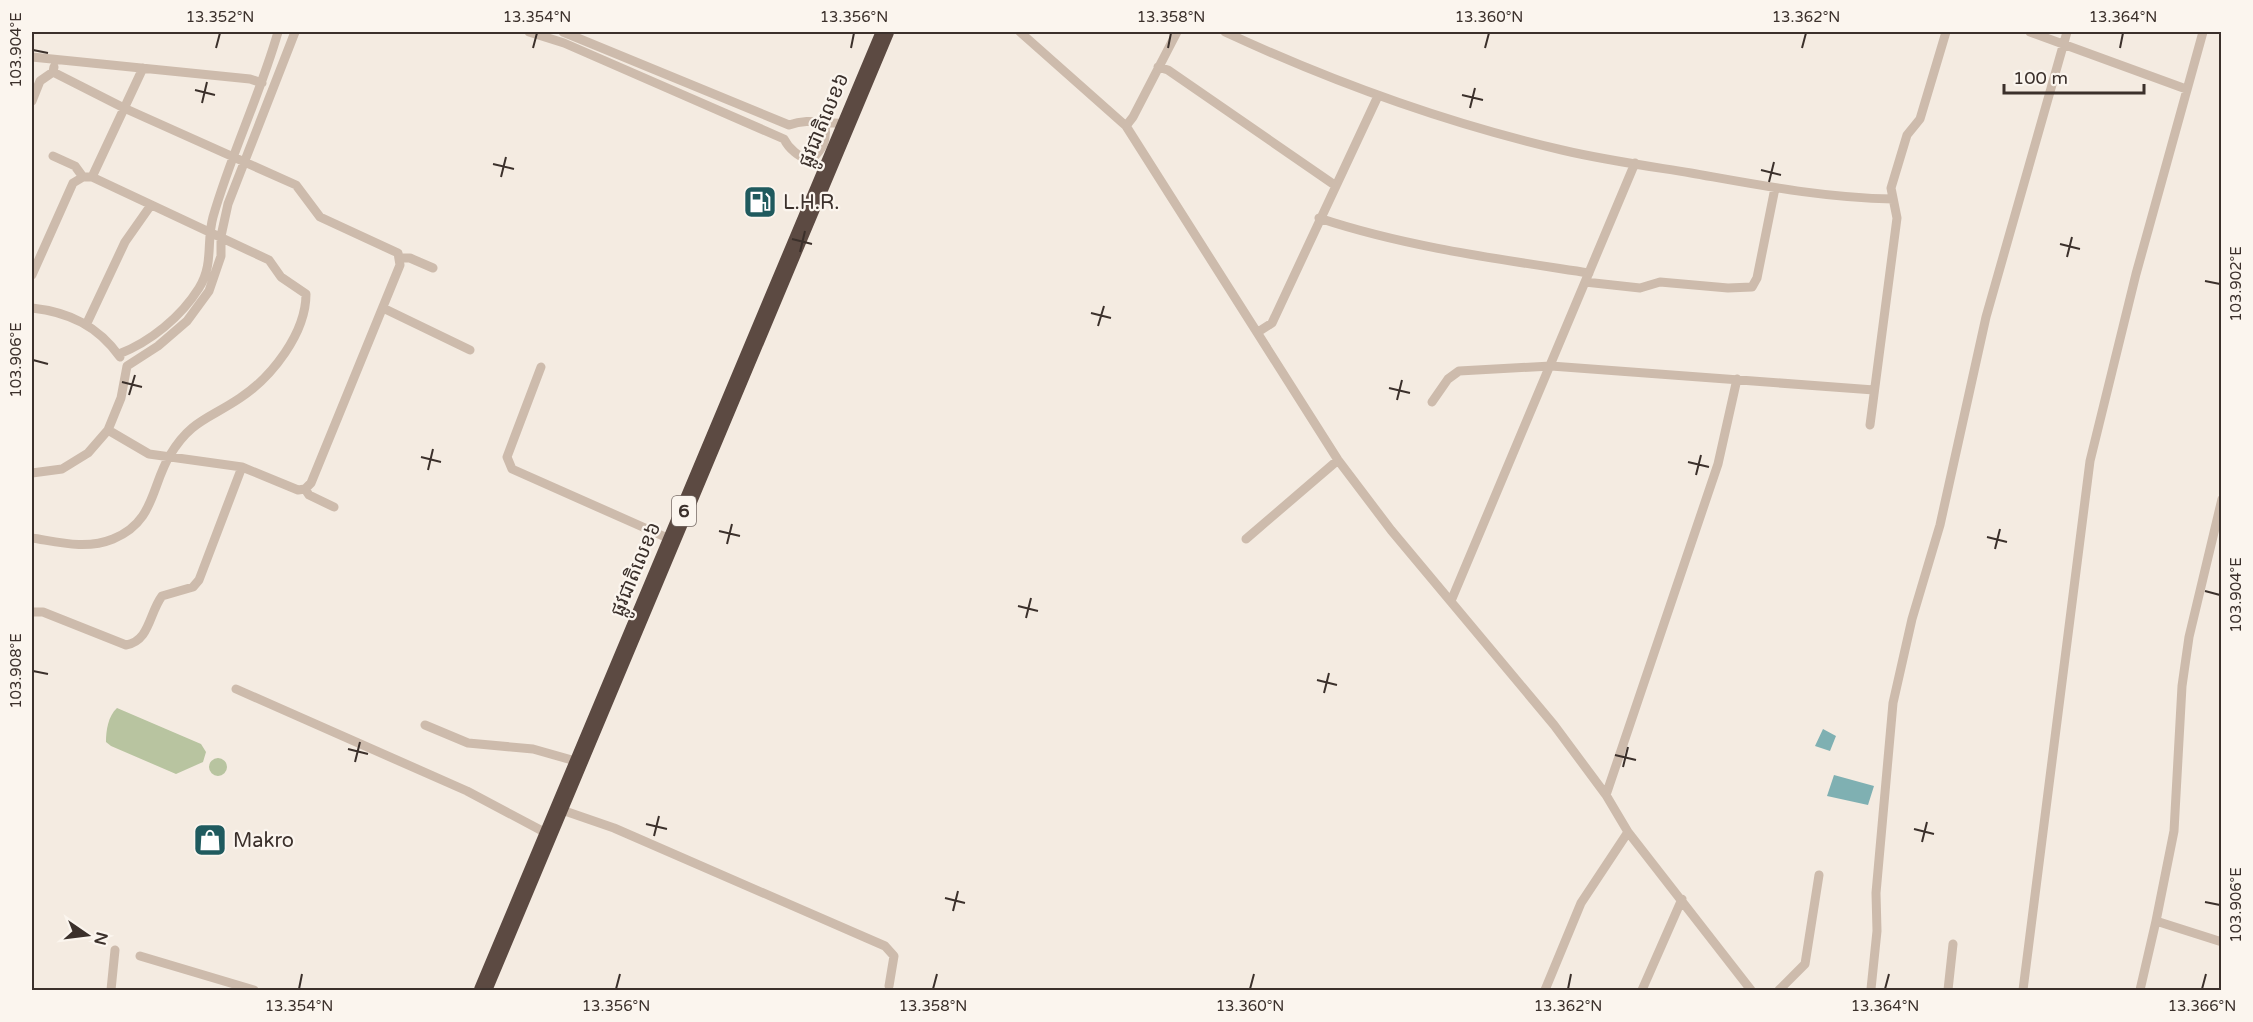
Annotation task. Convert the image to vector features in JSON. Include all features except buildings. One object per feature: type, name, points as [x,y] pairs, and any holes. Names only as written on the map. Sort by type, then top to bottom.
[{"type":"highway","name":"ផ្លូវជាតិលេខ៦","points":[[483,990],[885,32]]},
{"type":"street","points":[[119,354],[148,339],[178,316],[200,287],[211,255],[209,230],[232,155],[262,83],[278,32]]},
{"type":"street","points":[[127,366],[158,346],[187,321],[209,291],[220,256],[221,236],[228,204],[295,32]]},
{"type":"street","points":[[529,32],[564,44],[764,129],[784,139],[798,157],[811,160],[825,172]]},
{"type":"street","points":[[563,32],[789,125],[801,121],[825,125],[847,123]]},
{"type":"street","points":[[1020,32],[1126,126],[1338,460],[1391,530],[1554,725],[1606,795],[1628,832],[1751,990]]},
{"type":"street","points":[[1126,126],[1133,117],[1177,32]]},
{"type":"street","points":[[1225,32],[1378,96],[1496,133],[1563,150],[1807,194],[1893,199]]},
{"type":"street","points":[[1870,425],[1897,218],[1891,188],[1907,135],[1920,119],[1946,32]]},
{"type":"street","points":[[2030,32],[2186,89]]},
{"type":"street","points":[[1871,989],[1876,931],[1876,893],[1893,703],[1912,619],[1940,525],[1986,317],[2067,32]]},
{"type":"street","points":[[2023,990],[2090,461],[2136,274],[2202,32]]},
{"type":"street","points":[[32,57],[262,83]]},
{"type":"street","points":[[32,101],[40,81],[53,72],[55,59]]},
{"type":"street","points":[[32,275],[73,183],[88,177],[143,68]]},
{"type":"street","points":[[1158,68],[1168,70],[1335,186]]},
{"type":"street","points":[[53,72],[124,108],[296,185],[320,218],[398,253],[401,258],[383,308],[311,483],[305,489],[298,490],[242,467],[149,454],[108,430]]},
{"type":"street","points":[[1258,332],[1272,323],[1319,218],[1378,96]]},
{"type":"street","points":[[811,160],[822,150],[826,137],[825,125]]},
{"type":"street","points":[[32,538],[91,545],[114,539],[141,519],[153,500],[169,456],[189,429],[204,417],[240,398],[277,364],[306,307],[306,294],[281,277],[268,260],[209,230],[88,177],[75,166],[53,156]]},
{"type":"street","points":[[1451,601],[1635,163]]},
{"type":"street","points":[[1319,218],[1361,232],[1640,288],[1660,282],[1728,288],[1752,287],[1757,278],[1775,188]]},
{"type":"street","points":[[87,323],[125,242],[151,205]]},
{"type":"street","points":[[401,258],[410,258],[433,268]]},
{"type":"street","points":[[32,308],[58,311],[87,323],[119,354],[127,366],[121,398],[108,430],[88,453],[62,469],[32,473]]},
{"type":"street","points":[[383,308],[470,350]]},
{"type":"street","points":[[1432,402],[1448,379],[1459,371],[1551,366],[1874,390]]},
{"type":"street","points":[[541,367],[507,457],[508,465],[512,469],[672,540]]},
{"type":"street","points":[[1606,795],[1718,464],[1737,379]]},
{"type":"street","points":[[1246,539],[1338,460]]},
{"type":"street","points":[[32,612],[43,612],[126,645],[136,644],[142,638],[162,596],[193,587],[199,580],[242,467]]},
{"type":"street","points":[[305,489],[309,495],[334,507]]},
{"type":"street","points":[[2140,990],[2174,831],[2182,686],[2189,637],[2222,499]]},
{"type":"street","points":[[236,689],[467,791],[548,834]]},
{"type":"street","points":[[425,725],[468,743],[533,750],[579,762]]},
{"type":"street","points":[[559,809],[614,828],[885,946],[894,956],[889,986]]},
{"type":"street","points":[[1545,990],[1581,903],[1628,832]]},
{"type":"street","points":[[1779,990],[1805,964],[1819,875]]},
{"type":"street","points":[[1642,990],[1682,899]]},
{"type":"street","points":[[2156,921],[2222,942]]},
{"type":"street","points":[[1948,990],[1953,944]]},
{"type":"street","points":[[111,990],[115,950]]},
{"type":"street","points":[[140,956],[254,990]]},
{"type":"green space","points":[[117,708],[201,744],[206,752],[203,762],[176,774],[111,746],[106,742],[107,729],[111,715]]},
{"type":"green space","points":[[218,758],[224,761],[227,767],[224,773],[218,776],[212,773],[209,767],[212,761]]},
{"type":"water","points":[[1823,729],[1836,736],[1830,751],[1815,746]]},
{"type":"water","points":[[1834,775],[1874,786],[1868,805],[1827,796]]},
{"type":"place","name":"L.H.R.","points":[[760,202]]},
{"type":"place","name":"Makro","points":[[210,840]]}]
